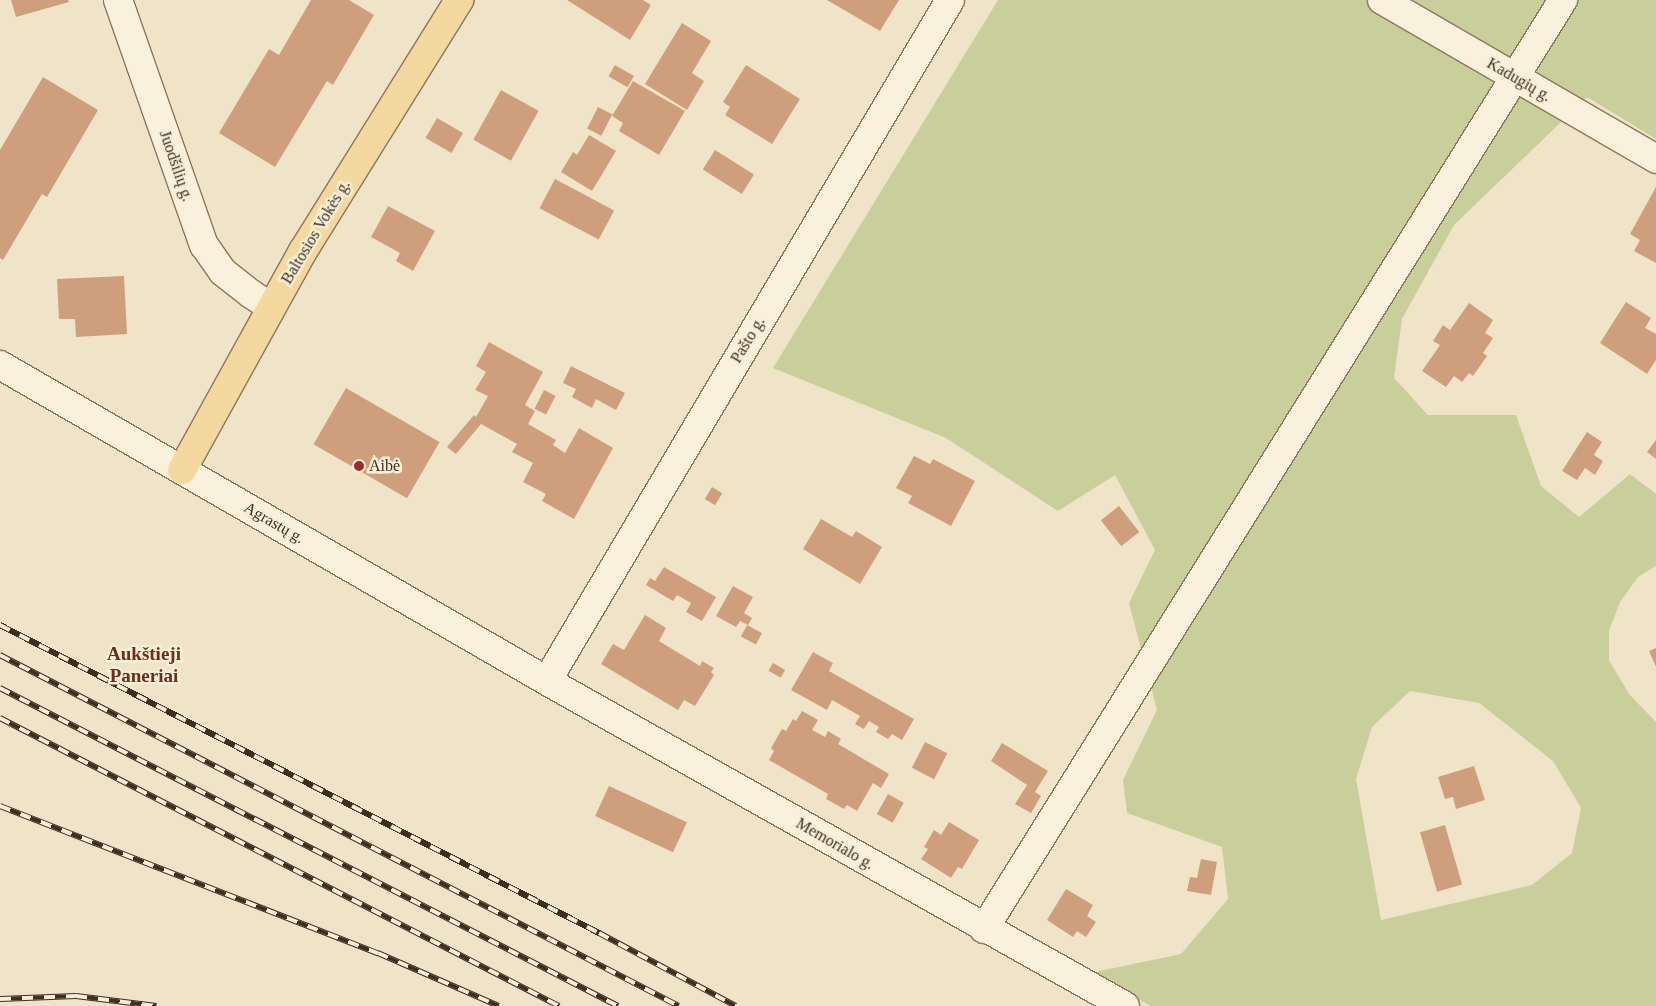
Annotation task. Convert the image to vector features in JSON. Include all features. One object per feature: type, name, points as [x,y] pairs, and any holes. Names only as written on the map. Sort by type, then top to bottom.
[{"type":"main road","name":"Baltosios Vokės g.","points":[[182,470],[271,307],[458,0]]},
{"type":"street","name":"Juodšilių g.","points":[[118,0],[204,245],[223,272],[271,307]]},
{"type":"street","name":"Pašto g.","points":[[548,681],[950,0]]},
{"type":"street","name":"Kadugių g.","points":[[1382,0],[1656,159]]},
{"type":"street","points":[[984,929],[1563,0]]},
{"type":"street","name":"Agrastų g.","points":[[0,364],[548,681]]},
{"type":"street","name":"Memorialo g.","points":[[548,681],[984,929],[1125,1006]]},
{"type":"green space","points":[[998,0],[1656,0],[1656,139],[1587,97],[1454,225],[1402,319],[1394,378],[1428,415],[1516,415],[1541,486],[1579,517],[1630,474],[1656,494],[1656,566],[1638,577],[1620,602],[1609,631],[1609,660],[1629,694],[1656,722],[1656,1006],[1151,1006],[1090,973],[1181,954],[1228,899],[1222,847],[1127,813],[1123,780],[1157,710],[1129,603],[1155,550],[1115,475],[1058,511],[946,438],[773,368]],"holes":[[[1410,691],[1479,703],[1553,761],[1581,808],[1572,853],[1532,885],[1381,920],[1356,779],[1372,727]]]},
{"type":"building","points":[[11,0],[68,0],[69,2],[16,17]]},
{"type":"building","points":[[311,0],[349,0],[374,15],[333,85],[327,81],[275,167],[219,133],[269,49],[279,55]]},
{"type":"building","points":[[567,0],[643,0],[651,5],[630,40]]},
{"type":"building","points":[[827,0],[899,0],[880,31]]},
{"type":"building","points":[[682,23],[711,41],[692,73],[704,81],[687,110],[645,84]]},
{"type":"building","points":[[615,65],[634,76],[628,87],[608,76]]},
{"type":"building","points":[[746,65],[800,99],[772,144],[725,115],[730,107],[723,102]]},
{"type":"building","points":[[43,77],[98,110],[47,197],[42,194],[3,260],[0,258],[0,150]]},
{"type":"building","points":[[633,81],[685,111],[659,155],[619,131],[623,123],[612,116]]},
{"type":"building","points":[[501,90],[539,111],[511,161],[473,140]]},
{"type":"building","points":[[598,107],[612,114],[601,136],[587,128]]},
{"type":"building","points":[[437,118],[463,133],[451,153],[426,138]]},
{"type":"building","points":[[589,135],[616,151],[592,191],[561,172],[573,152],[577,155]]},
{"type":"building","points":[[715,150],[754,174],[742,194],[703,170]]},
{"type":"building","points":[[555,179],[614,210],[599,240],[540,208]]},
{"type":"building","points":[[1656,187],[1656,263],[1634,251],[1640,240],[1630,234]]},
{"type":"building","points":[[388,206],[435,231],[413,271],[396,261],[400,253],[371,237]]},
{"type":"building","points":[[124,276],[127,334],[76,337],[75,319],[59,319],[57,279]]},
{"type":"building","points":[[1626,302],[1651,318],[1645,328],[1656,334],[1656,360],[1647,374],[1600,343]]},
{"type":"building","points":[[1469,303],[1493,320],[1485,333],[1493,338],[1483,353],[1487,356],[1473,376],[1469,373],[1462,382],[1454,376],[1446,387],[1422,371],[1440,345],[1433,341],[1443,325],[1450,330]]},
{"type":"building","points":[[489,342],[543,372],[525,405],[535,411],[528,424],[556,440],[553,445],[565,453],[579,428],[613,448],[574,519],[542,501],[546,494],[523,482],[533,463],[512,452],[517,444],[481,424],[456,454],[447,447],[474,415],[476,417],[488,396],[475,390],[486,372],[476,366]]},
{"type":"building","points":[[571,366],[625,393],[616,410],[596,399],[592,408],[572,397],[576,389],[563,383]]},
{"type":"building","points":[[346,388],[440,442],[407,498],[314,444]]},
{"type":"building","points":[[544,390],[556,396],[546,415],[534,409]]},
{"type":"building","points":[[1587,432],[1602,442],[1594,455],[1603,461],[1595,475],[1585,468],[1577,480],[1562,471]]},
{"type":"building","points":[[1656,440],[1656,459],[1647,452]]},
{"type":"building","points":[[914,456],[930,464],[933,459],[975,481],[951,526],[908,503],[912,496],[896,488]]},
{"type":"building","points":[[712,487],[722,493],[715,505],[705,499]]},
{"type":"building","points":[[1119,506],[1139,532],[1121,546],[1101,520]]},
{"type":"building","points":[[821,519],[852,537],[856,531],[882,547],[860,584],[803,549]]},
{"type":"building","points":[[664,567],[716,597],[702,621],[686,612],[691,603],[677,595],[673,601],[646,585],[650,578],[655,581]]},
{"type":"building","points":[[733,586],[753,597],[744,613],[752,618],[748,625],[740,621],[736,627],[716,616]]},
{"type":"building","points":[[645,615],[666,628],[659,641],[700,666],[702,661],[714,668],[711,672],[714,675],[695,706],[684,700],[678,710],[601,664],[613,644],[624,650]]},
{"type":"building","points":[[747,625],[762,633],[756,644],[741,636]]},
{"type":"building","points":[[1656,648],[1656,667],[1649,651]]},
{"type":"building","points":[[813,652],[833,663],[829,671],[914,719],[902,740],[892,734],[888,739],[876,732],[879,727],[869,721],[864,729],[855,724],[860,716],[832,700],[827,710],[791,690]]},
{"type":"building","points":[[773,663],[785,670],[781,678],[768,671]]},
{"type":"building","points":[[802,711],[818,720],[812,730],[825,737],[828,731],[841,739],[838,744],[889,774],[881,788],[873,783],[857,811],[847,805],[844,809],[826,799],[828,794],[769,760],[774,751],[771,748],[782,729],[786,731],[793,719],[796,721]]},
{"type":"building","points":[[925,742],[947,753],[934,779],[912,768]]},
{"type":"building","points":[[1002,743],[1048,771],[1035,792],[1041,796],[1031,813],[1015,804],[1027,785],[991,761]]},
{"type":"building","points":[[1474,766],[1485,800],[1456,809],[1453,797],[1445,799],[1438,777]]},
{"type":"building","points":[[609,786],[687,822],[673,852],[595,816]]},
{"type":"building","points":[[888,794],[904,803],[893,823],[877,814]]},
{"type":"building","points":[[949,822],[979,840],[962,869],[958,867],[951,878],[921,859],[928,849],[924,847],[934,830],[941,835]]},
{"type":"building","points":[[1445,825],[1462,885],[1437,892],[1420,832]]},
{"type":"building","points":[[1201,859],[1217,862],[1211,895],[1187,891],[1190,877],[1197,878]]},
{"type":"building","points":[[1066,889],[1093,905],[1087,916],[1096,922],[1086,937],[1077,931],[1073,937],[1047,920]]},
{"type":"railway","points":[[0,625],[599,933],[736,1006]]},
{"type":"railway","points":[[0,655],[679,1006]]},
{"type":"railway","points":[[0,688],[618,1006]]},
{"type":"railway","points":[[0,718],[559,1006]]},
{"type":"railway","points":[[0,806],[378,953],[499,1006]]},
{"type":"railway","points":[[0,999],[76,996],[156,1006]]},
{"type":"place","name":"Aibė","points":[[359,466]]},
{"type":"district","name":"Aukštieji Paneriai","points":[[144,665]]}]
